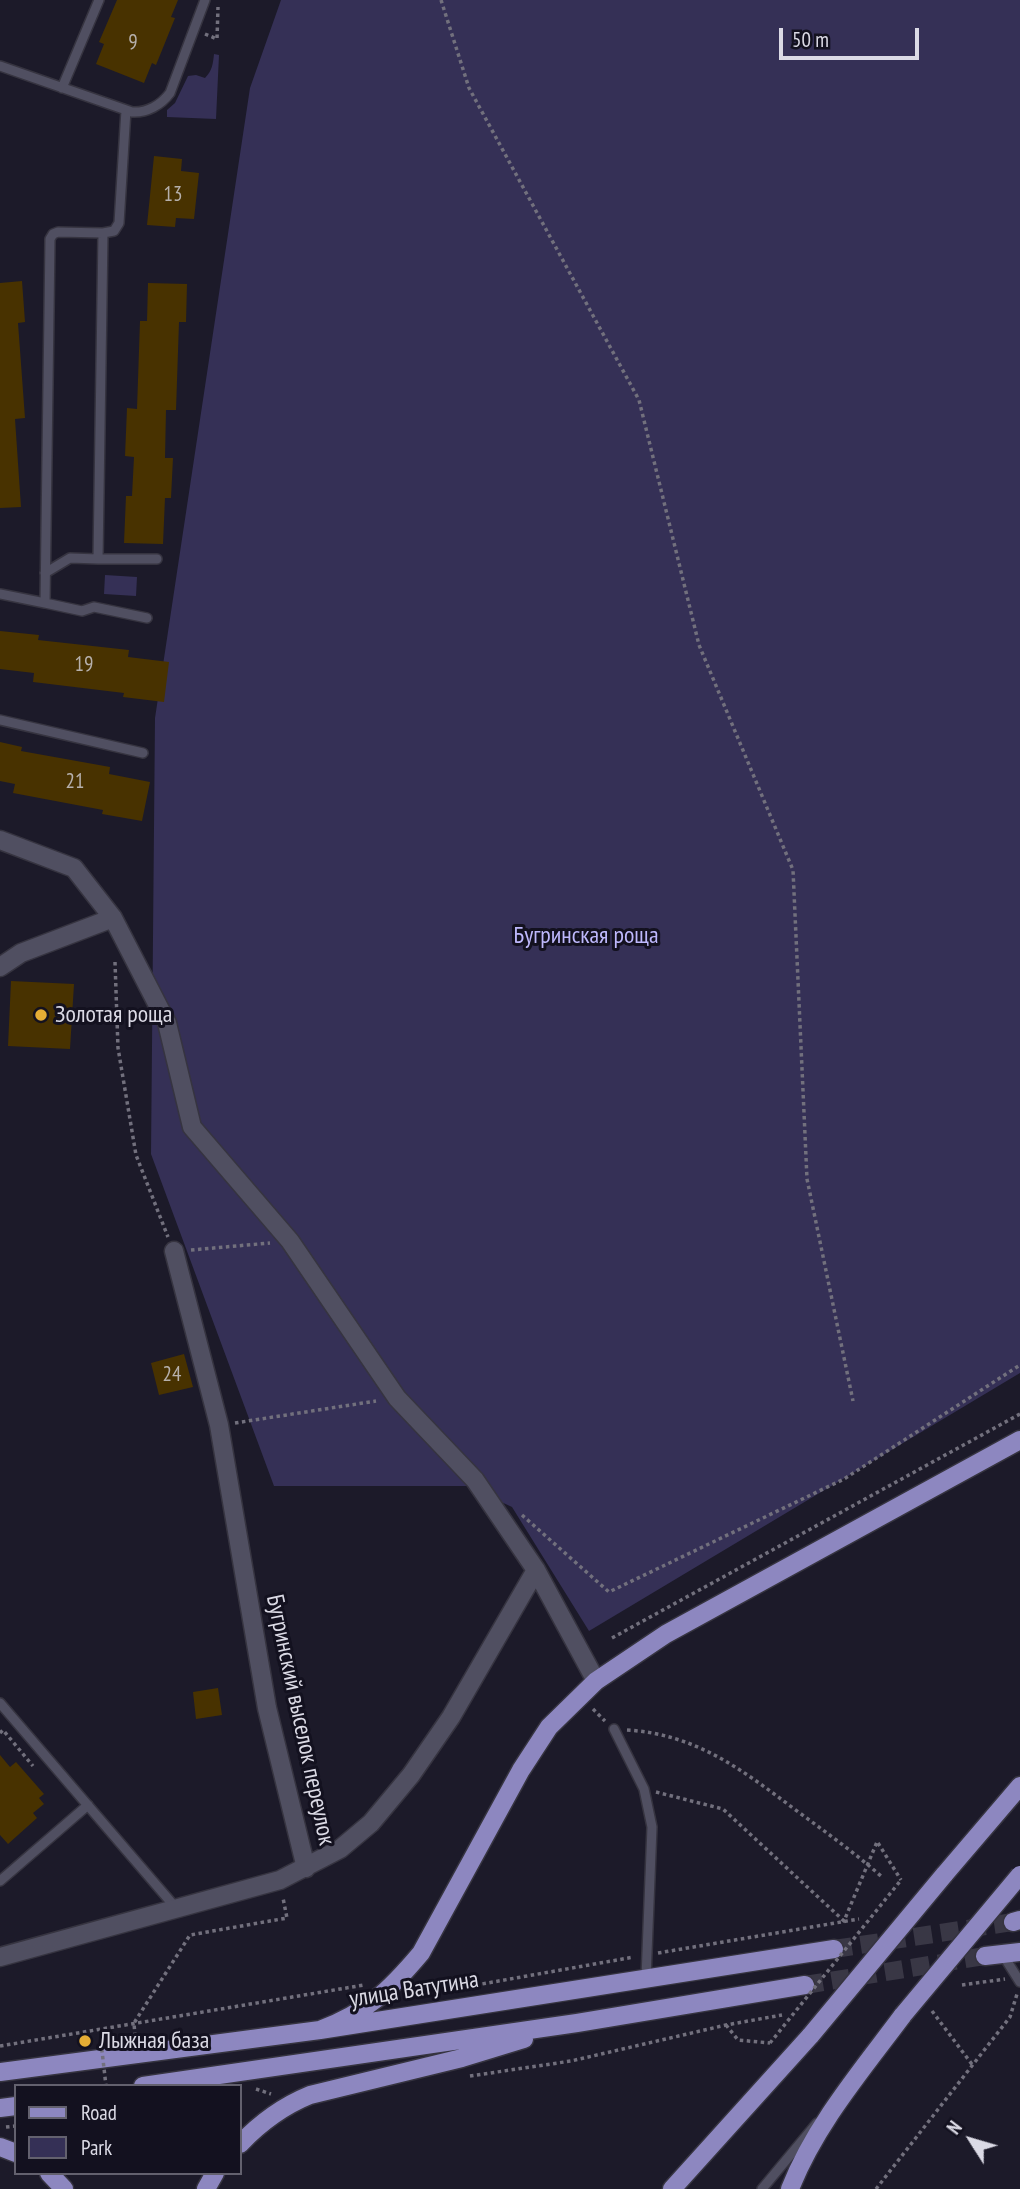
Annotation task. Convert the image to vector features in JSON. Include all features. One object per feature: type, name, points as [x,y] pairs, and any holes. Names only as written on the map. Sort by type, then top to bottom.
[{"type":"main road","points":[[320,2030],[350,2019],[399,1979],[421,1953],[521,1770],[549,1727],[579,1695],[666,1634],[1020,1440]]},
{"type":"main road","points":[[672,2189],[811,2035],[1020,1786]]},
{"type":"main road","points":[[790,2189],[799,2165],[858,2076],[903,2015],[1020,1875]]},
{"type":"main road","name":"улица Ватутина","points":[[0,2072],[320,2030],[834,1949]]},
{"type":"main road","points":[[985,1956],[1012,1954]]},
{"type":"main road","points":[[158,2084],[577,2023],[805,1985]]},
{"type":"main road","points":[[242,2142],[252,2131],[291,2103],[310,2095],[462,2058],[577,2023]]},
{"type":"main road","points":[[51,2175],[64,2189]]},
{"type":"street","points":[[0,840],[75,868],[113,918],[167,1023],[192,1127],[290,1241],[397,1398],[475,1480],[536,1570],[596,1681]]},
{"type":"street","points":[[0,967],[21,953],[113,918]]},
{"type":"street","name":"Бугринский выселок переулок","points":[[174,1251],[219,1425],[267,1708],[306,1868],[340,1849],[371,1823],[411,1776],[458,1705],[536,1570]]},
{"type":"street","points":[[0,1957],[280,1880],[306,1868]]},
{"type":"lane","points":[[62,88],[99,0]]},
{"type":"lane","points":[[0,66],[126,110],[144,112],[164,101],[170,93],[205,0]]},
{"type":"lane","points":[[45,603],[50,239],[58,232],[114,231],[119,223],[126,110]]},
{"type":"lane","points":[[98,559],[103,233]]},
{"type":"lane","points":[[45,573],[70,558],[157,559]]},
{"type":"lane","points":[[0,594],[82,611],[93,607],[147,618]]},
{"type":"lane","points":[[0,720],[143,754]]},
{"type":"lane","points":[[1,1706],[176,1908]]},
{"type":"lane","points":[[614,1729],[644,1789],[652,1827],[646,1978]]},
{"type":"lane","points":[[0,1881],[88,1805]]},
{"type":"lane","points":[[1012,1954],[1019,1980]]},
{"type":"lane","points":[[762,2189],[800,2141],[858,2076]]},
{"type":"path","points":[[194,30],[217,39],[218,0]]},
{"type":"path","points":[[440,0],[470,88],[639,400],[699,645],[793,870],[807,1179],[853,1401]]},
{"type":"path","points":[[114,957],[118,1048],[136,1155],[174,1251],[290,1241]]},
{"type":"path","points":[[492,1504],[512,1507],[609,1591],[844,1479],[1020,1365]]},
{"type":"path","points":[[219,1425],[397,1398]]},
{"type":"path","points":[[612,1638],[1020,1414]]},
{"type":"path","points":[[579,1695],[614,1729],[652,1731],[708,1749],[761,1782],[882,1877]]},
{"type":"path","points":[[0,1733],[3,1730],[32,1764]]},
{"type":"path","points":[[644,1789],[723,1808],[844,1921]]},
{"type":"path","points":[[726,2025],[738,2040],[771,2043],[901,1880],[877,1842],[844,1921]]},
{"type":"path","points":[[135,2039],[134,2023],[190,1935],[287,1919],[280,1880]]},
{"type":"path","points":[[445,1990],[859,1919]]},
{"type":"path","points":[[876,2189],[974,2067],[1010,2017],[1017,2000],[1019,1980],[962,1985]]},
{"type":"path","points":[[0,2046],[372,1983],[387,1990]]},
{"type":"path","points":[[932,2011],[974,2067]]},
{"type":"path","points":[[461,2077],[571,2061],[726,2025],[782,2015]]},
{"type":"path","points":[[101,2042],[106,2084]]},
{"type":"path","points":[[249,2090],[259,2089],[291,2103]]},
{"type":"green space","name":"Бугринская роща","points":[[281,0],[1020,0],[1020,1373],[589,1631],[512,1507],[467,1486],[274,1486],[151,1154],[155,718],[250,88]]},
{"type":"green space","points":[[214,54],[219,55],[216,119],[167,117],[167,110],[175,103],[188,76],[205,78],[212,67]]},
{"type":"green space","points":[[105,575],[137,577],[136,596],[104,594]]},
{"type":"building","points":[[117,0],[178,0],[171,17],[175,18],[156,65],[152,63],[144,83],[96,64],[104,44],[99,42]]},
{"type":"building","points":[[154,156],[182,159],[181,171],[199,173],[194,219],[176,218],[175,227],[147,225]]},
{"type":"building","points":[[22,281],[25,322],[18,323],[25,418],[15,419],[21,507],[0,508],[0,283]]},
{"type":"building","points":[[148,283],[187,284],[186,322],[179,322],[176,410],[166,410],[165,458],[173,458],[171,498],[165,498],[163,544],[124,543],[126,496],[132,496],[134,457],[125,456],[127,408],[137,409],[140,321],[147,321]]},
{"type":"building","points":[[0,631],[39,635],[38,640],[129,650],[128,657],[169,662],[164,702],[123,697],[124,693],[33,682],[34,673],[0,669]]},
{"type":"building","points":[[0,742],[22,747],[21,751],[110,767],[109,774],[150,782],[142,821],[102,814],[103,810],[13,793],[15,784],[0,781]]},
{"type":"building","name":"Золотая роща","points":[[11,981],[74,984],[70,1049],[8,1046]]},
{"type":"building","points":[[184,1354],[193,1387],[159,1395],[151,1363]]},
{"type":"building","points":[[218,1688],[222,1715],[196,1719],[193,1692]]},
{"type":"building","points":[[0,1755],[10,1767],[16,1762],[44,1794],[39,1798],[44,1804],[33,1813],[37,1818],[8,1844],[0,1835]]},
{"type":"tunnel","points":[[834,1949],[1013,1922]]},
{"type":"tunnel","points":[[805,1985],[985,1956]]},
{"type":"place","name":"Золотая роща","points":[[41,1015]]},
{"type":"place","name":"Лыжная база","points":[[85,2041]]}]
